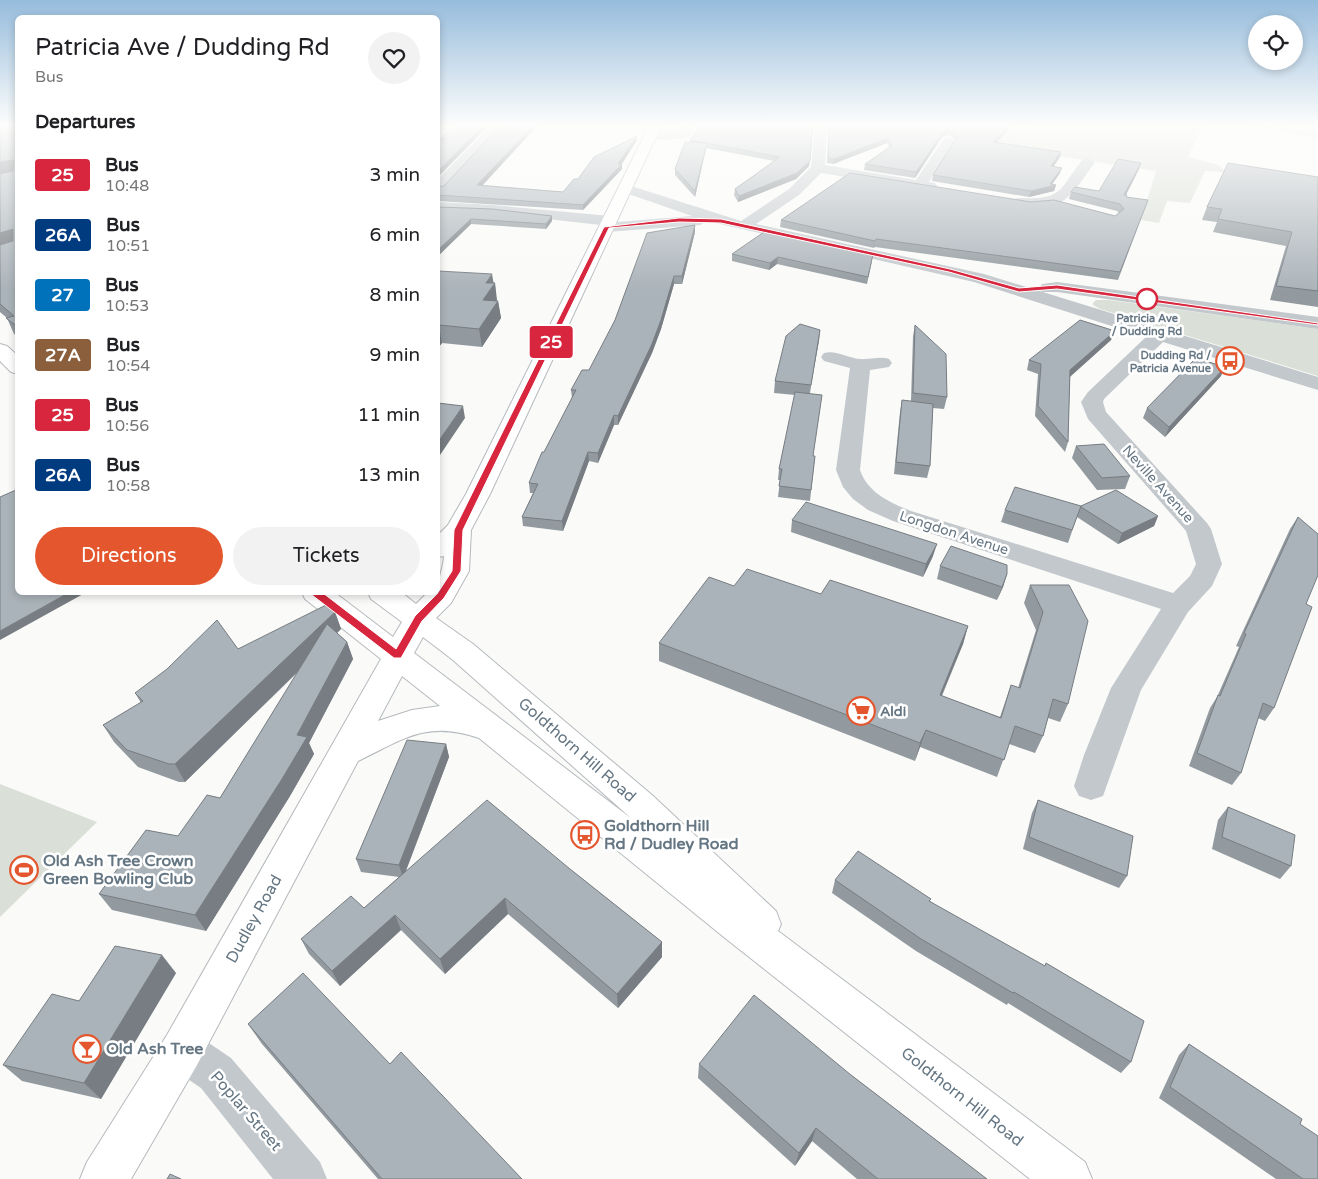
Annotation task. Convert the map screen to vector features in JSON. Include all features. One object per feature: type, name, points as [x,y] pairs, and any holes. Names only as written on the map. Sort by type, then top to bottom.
[{"type":"main road","points":[[440,546],[448,536],[609,224],[628,181]]},
{"type":"main road","points":[[0,350],[15,365]]},
{"type":"main road","name":"Dudley Road","points":[[104,1179],[182,1050],[347,751],[397,655],[417,606],[441,596],[456,571],[448,536]]},
{"type":"main road","name":"Goldthorn Hill Road","points":[[319,595],[856,1016],[1068,1179]]},
{"type":"main road","name":"Goldthorn Hill Road","points":[[389,595],[417,606],[463,652],[640,805],[856,1016]]},
{"type":"main road","points":[[347,751],[401,724],[431,718],[466,719],[492,731]]},
{"type":"street","points":[[743,226],[794,192],[805,181]]},
{"type":"street","points":[[896,181],[939,188]]},
{"type":"street","points":[[920,185],[922,181]]},
{"type":"street","points":[[1054,201],[1063,197],[1068,192],[1073,181]]},
{"type":"street","points":[[625,188],[721,221],[950,271],[1019,290],[1318,384]]},
{"type":"street","points":[[1006,200],[1029,203],[1054,201],[1073,206]]},
{"type":"street","points":[[440,206],[493,209],[609,224],[679,220],[721,221]]},
{"type":"street","points":[[1019,290],[1057,287],[1318,323]]},
{"type":"street","name":"Neville Avenue","points":[[1091,786],[1100,755],[1126,688],[1178,605],[1202,580],[1209,564],[1198,528],[1096,414],[1092,402],[1095,396],[1159,335]]},
{"type":"street","name":"Longdon Avenue","points":[[831,357],[871,364],[848,470],[850,481],[877,506],[902,516],[1178,605]]},
{"type":"street","name":"Poplar Street","points":[[182,1050],[216,1072],[303,1179]]},
{"type":"shaded area","points":[[1153,181],[1200,181],[1190,203],[1167,201],[1159,223],[1141,220]]},
{"type":"shaded area","points":[[1096,300],[1109,300],[1318,329],[1318,376],[1100,309],[1093,305]]},
{"type":"shaded area","name":"Old Ash Tree Crown Green Bowling Club","points":[[0,784],[97,822],[0,917]]},
{"type":"building","points":[[0,181],[15,181],[15,325],[6,318],[14,316],[0,304],[0,245],[13,241],[13,229],[0,233]]},
{"type":"building","points":[[449,181],[481,181],[477,185],[563,192],[572,181],[606,181],[583,205],[440,195],[440,187],[444,186]]},
{"type":"building","points":[[686,181],[697,181],[695,191]]},
{"type":"building","points":[[746,181],[777,181],[739,196],[735,189]]},
{"type":"building","points":[[838,181],[900,181],[1031,202],[1054,200],[1115,216],[1124,209],[1120,204],[1071,192],[1075,187],[1099,191],[1105,181],[1131,181],[1124,195],[1127,195],[1126,197],[1148,200],[1120,272],[876,239],[875,241],[781,220]]},
{"type":"building","points":[[970,181],[1052,181],[1050,184],[1056,185],[1031,191]]},
{"type":"building","points":[[1219,181],[1318,181],[1318,291],[1276,286],[1292,232],[1218,219],[1222,209],[1207,207]]},
{"type":"building","points":[[440,207],[492,209],[552,216],[546,224],[471,219],[440,248]]},
{"type":"building","points":[[695,225],[682,276],[674,276],[652,344],[618,416],[614,415],[598,453],[588,452],[562,521],[522,517],[538,484],[529,483],[542,452],[544,452],[576,390],[571,390],[582,370],[589,370],[615,320],[647,233]]},
{"type":"building","points":[[767,230],[873,254],[868,277],[778,257],[770,263],[732,254]]},
{"type":"building","points":[[440,271],[492,274],[486,283],[495,283],[483,300],[498,301],[479,329],[440,325]]},
{"type":"building","points":[[1080,320],[1115,331],[1070,370],[1068,442],[1038,406],[1041,364],[1029,360]]},
{"type":"building","points":[[800,324],[820,330],[811,385],[775,381],[786,336]]},
{"type":"building","points":[[915,325],[946,354],[947,397],[913,393]]},
{"type":"building","points":[[1196,358],[1225,367],[1169,427],[1147,408]]},
{"type":"building","points":[[795,392],[822,395],[813,456],[815,456],[811,490],[779,486],[782,469],[779,469]]},
{"type":"building","points":[[902,400],[933,404],[930,466],[896,462]]},
{"type":"building","points":[[440,403],[463,406],[440,439]]},
{"type":"building","points":[[1104,444],[1130,476],[1102,478],[1076,446]]},
{"type":"building","points":[[1015,487],[1081,506],[1072,530],[1005,510]]},
{"type":"building","points":[[15,490],[15,595],[65,595],[0,631],[0,497]]},
{"type":"building","points":[[1116,490],[1158,516],[1122,533],[1081,507]]},
{"type":"building","points":[[806,502],[937,544],[926,564],[792,520]]},
{"type":"building","points":[[1298,517],[1318,534],[1318,575],[1306,604],[1312,607],[1274,708],[1263,703],[1241,773],[1197,753],[1218,695],[1220,696],[1246,634],[1244,633]]},
{"type":"building","points":[[951,546],[1007,565],[1007,574],[1002,587],[940,566]]},
{"type":"building","name":"Aldi","points":[[747,569],[821,594],[830,580],[968,626],[940,695],[1001,718],[1011,685],[1020,688],[1043,612],[1030,585],[1069,585],[1088,621],[1068,704],[1053,699],[1043,736],[1015,726],[1004,760],[926,730],[920,743],[659,643],[709,577],[734,586]]},
{"type":"building","points":[[326,605],[335,612],[175,764],[169,764],[127,750],[103,725],[143,701],[135,693],[167,669],[217,620],[238,649]]},
{"type":"building","points":[[327,624],[347,642],[297,735],[307,737],[195,915],[99,894],[146,830],[178,836],[207,795],[220,798]]},
{"type":"building","points":[[407,740],[446,744],[399,865],[356,859]]},
{"type":"building","points":[[487,800],[662,942],[617,994],[505,898],[440,959],[395,915],[332,971],[301,939],[351,896],[364,908]]},
{"type":"building","points":[[1038,800],[1133,836],[1127,876],[1029,837]]},
{"type":"building","points":[[1228,807],[1295,835],[1291,866],[1222,837]]},
{"type":"building","points":[[858,851],[931,899],[929,901],[1045,966],[1046,963],[1144,1021],[1131,1062],[921,939],[835,880]]},
{"type":"building","points":[[115,946],[162,955],[84,1083],[3,1065],[52,994],[79,1001]]},
{"type":"building","points":[[303,973],[390,1064],[401,1052],[522,1179],[382,1179],[248,1024]]},
{"type":"building","points":[[754,995],[851,1075],[987,1179],[878,1179],[816,1128],[799,1153],[699,1064]]},
{"type":"building","points":[[1189,1044],[1302,1119],[1300,1124],[1318,1136],[1318,1179],[1303,1179],[1170,1087]]},
{"type":"building","points":[[170,1174],[181,1179],[167,1179]]},
{"type":"bus line","name":"25","points":[[319,595],[397,655],[418,619],[441,596],[456,571],[458,530],[478,494],[607,227],[695,219],[721,221],[950,271],[1019,290],[1057,287],[1318,323]]},
{"type":"place","name":"Patricia Ave / Dudding Rd","points":[[1147,299]]},
{"type":"place","name":"Dudding Rd / Patricia Avenue","points":[[1230,361]]},
{"type":"place","name":"Aldi","points":[[861,711]]},
{"type":"place","name":"Goldthorn Hill Rd / Dudley Road","points":[[585,835]]},
{"type":"place","name":"Old Ash Tree Crown Green Bowling Club","points":[[24,870]]},
{"type":"place","name":"Old Ash Tree","points":[[87,1049]]}]
